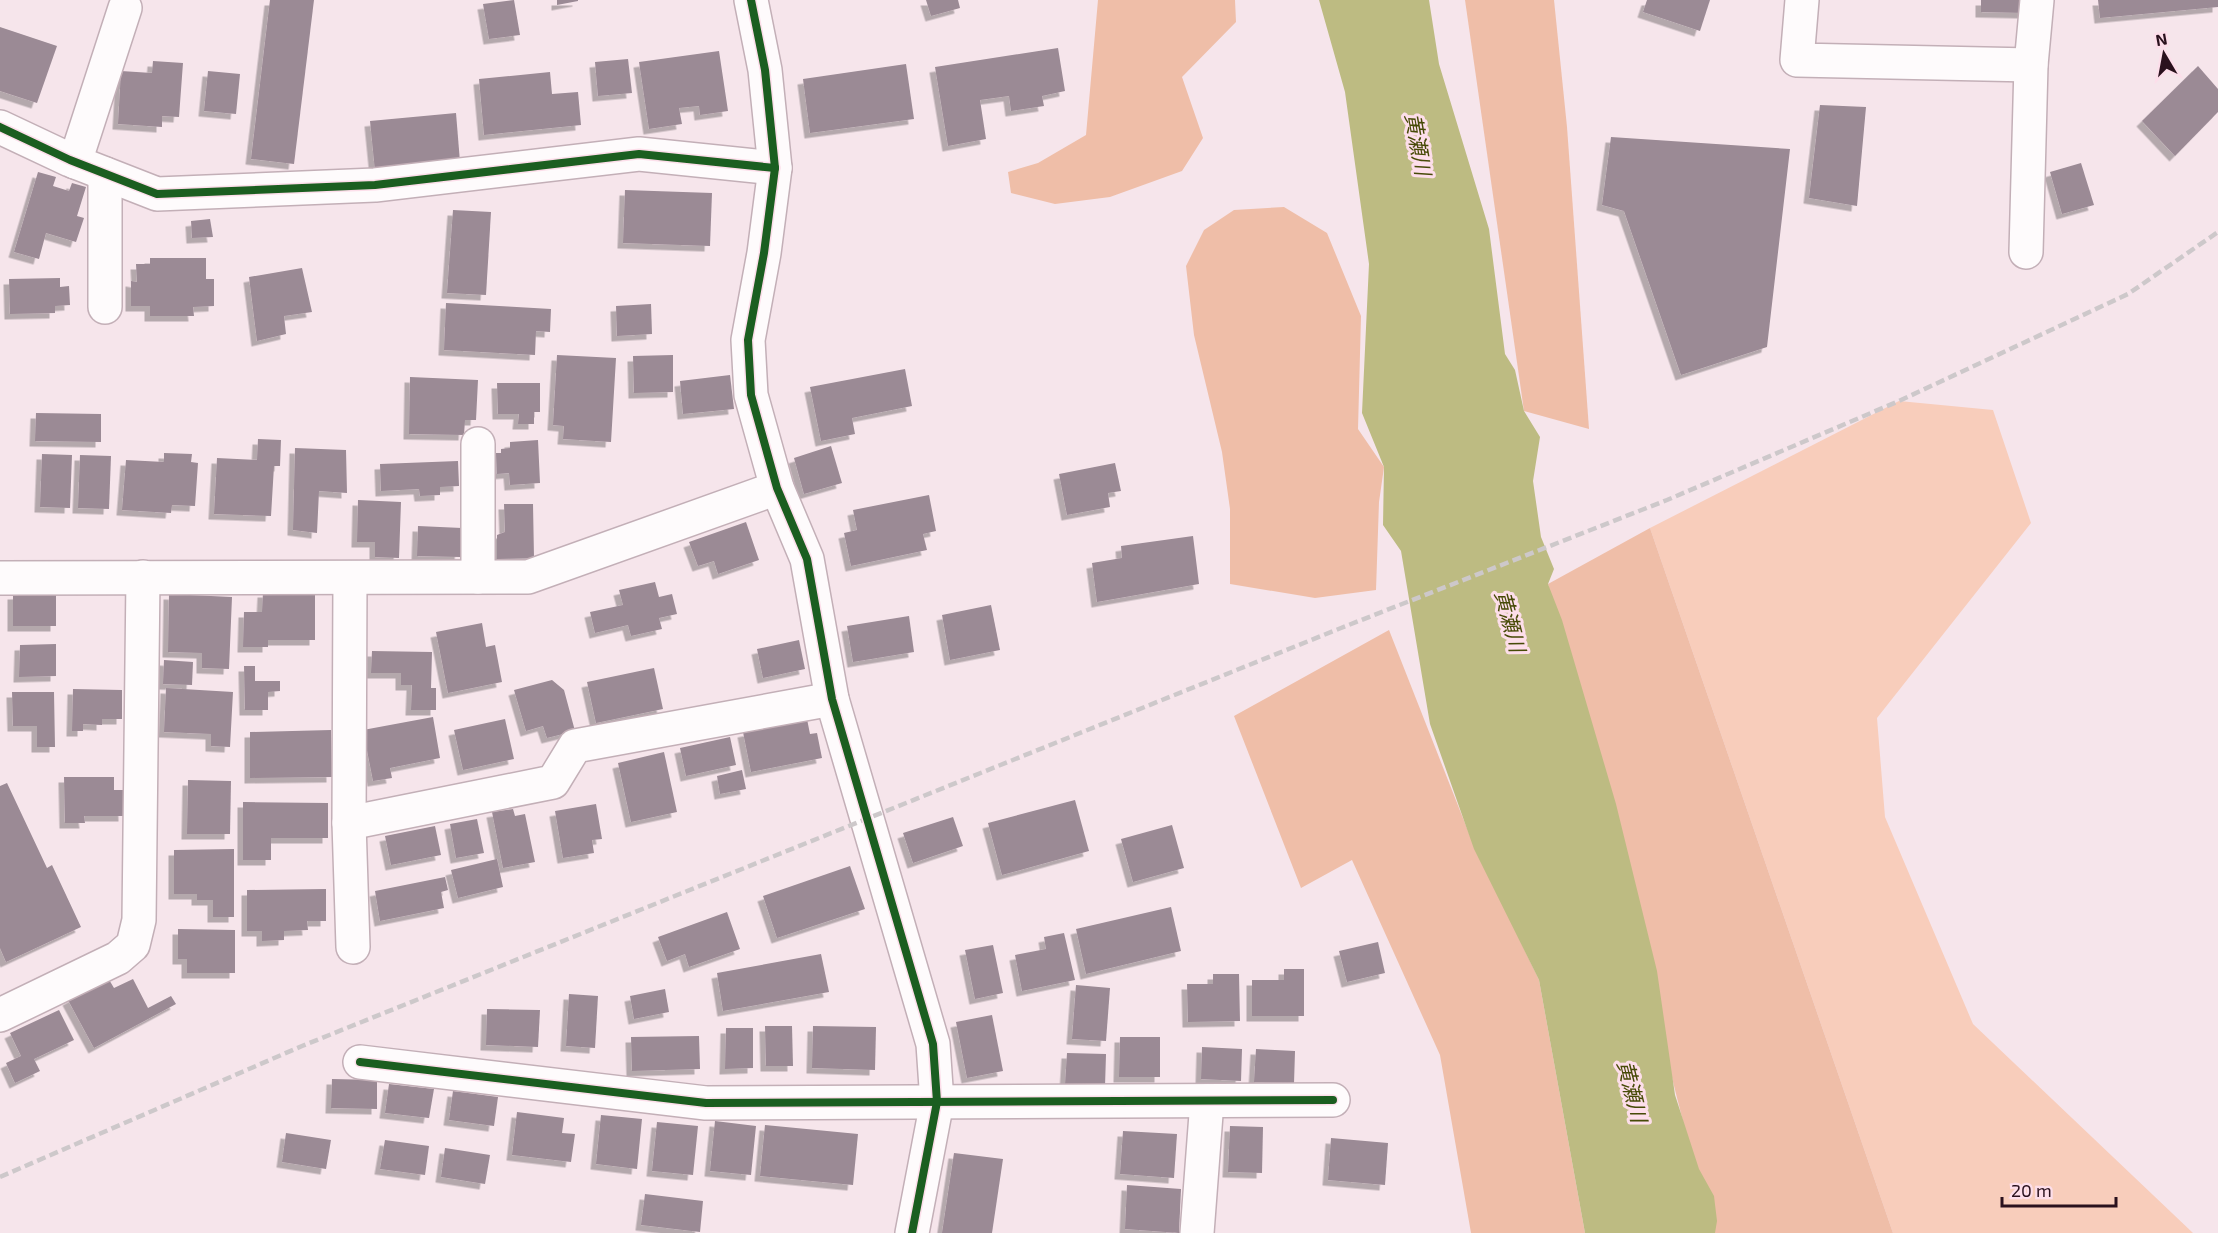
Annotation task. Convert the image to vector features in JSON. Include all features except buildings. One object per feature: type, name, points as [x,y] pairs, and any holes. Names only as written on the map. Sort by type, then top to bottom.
[{"type":"street","points":[[750,0],[765,70],[775,168],[764,252],[748,340],[751,395],[777,488],[807,559],[832,699],[933,1044],[937,1102],[912,1233]]},
{"type":"street","points":[[1802,0],[1797,60],[2031,65]]},
{"type":"street","points":[[2026,252],[2031,65],[2037,0]]},
{"type":"street","points":[[75,162],[125,8]]},
{"type":"street","points":[[0,127],[75,162],[157,194],[375,185],[639,154],[775,168]]},
{"type":"street","points":[[105,174],[105,307]]},
{"type":"street","points":[[478,444],[478,577]]},
{"type":"street","points":[[0,578],[528,577],[777,488]]},
{"type":"street","points":[[0,1015],[118,958],[133,945],[139,920],[143,577]]},
{"type":"street","points":[[350,578],[349,823],[353,947]]},
{"type":"street","points":[[349,823],[553,782],[575,746],[832,699]]},
{"type":"street","points":[[360,1062],[706,1102],[1333,1100]]},
{"type":"street","points":[[1197,1233],[1207,1101]]},
{"type":"shaded area","points":[[1098,0],[1235,0],[1236,22],[1182,77],[1203,138],[1182,171],[1110,197],[1055,204],[1011,193],[1008,172],[1038,163],[1086,135]]},
{"type":"shaded area","points":[[1465,0],[1554,0],[1567,127],[1589,429],[1524,411]]},
{"type":"shaded area","points":[[1284,207],[1327,233],[1361,316],[1358,429],[1384,467],[1379,502],[1376,590],[1315,598],[1230,584],[1230,509],[1222,452],[1194,335],[1186,266],[1204,230],[1234,210]]},
{"type":"shaded area","points":[[1899,401],[1993,410],[2031,523],[1877,718],[1885,817],[1973,1024],[2193,1233],[1893,1233],[1650,528]]},
{"type":"shaded area","points":[[1650,528],[1893,1233],[1711,1233],[1548,584]]},
{"type":"shaded area","points":[[1389,630],[1470,836],[1539,980],[1585,1233],[1471,1233],[1440,1055],[1352,860],[1301,888],[1234,716]]},
{"type":"water","name":"黄瀬川","points":[[1319,0],[1429,0],[1439,64],[1489,229],[1505,354],[1515,370],[1524,411],[1540,437],[1533,481],[1541,537],[1554,569],[1548,584],[1562,620],[1616,804],[1657,971],[1675,1095],[1699,1169],[1714,1196],[1717,1221],[1715,1233],[1585,1233],[1539,980],[1474,849],[1430,724],[1401,551],[1383,525],[1384,467],[1362,413],[1369,264],[1345,92]]},
{"type":"railway","points":[[0,1177],[302,1046],[1341,628],[1667,500],[1899,401],[2128,294],[2218,232]]},
{"type":"cycle path","points":[[751,0],[765,70],[775,168],[764,253],[748,340],[751,395],[777,488],[807,559],[832,699],[933,1044],[937,1102],[912,1233]]},
{"type":"cycle path","points":[[0,127],[70,160],[157,194],[375,185],[639,154],[775,168]]},
{"type":"cycle path","points":[[360,1062],[706,1103],[1333,1100]]}]
